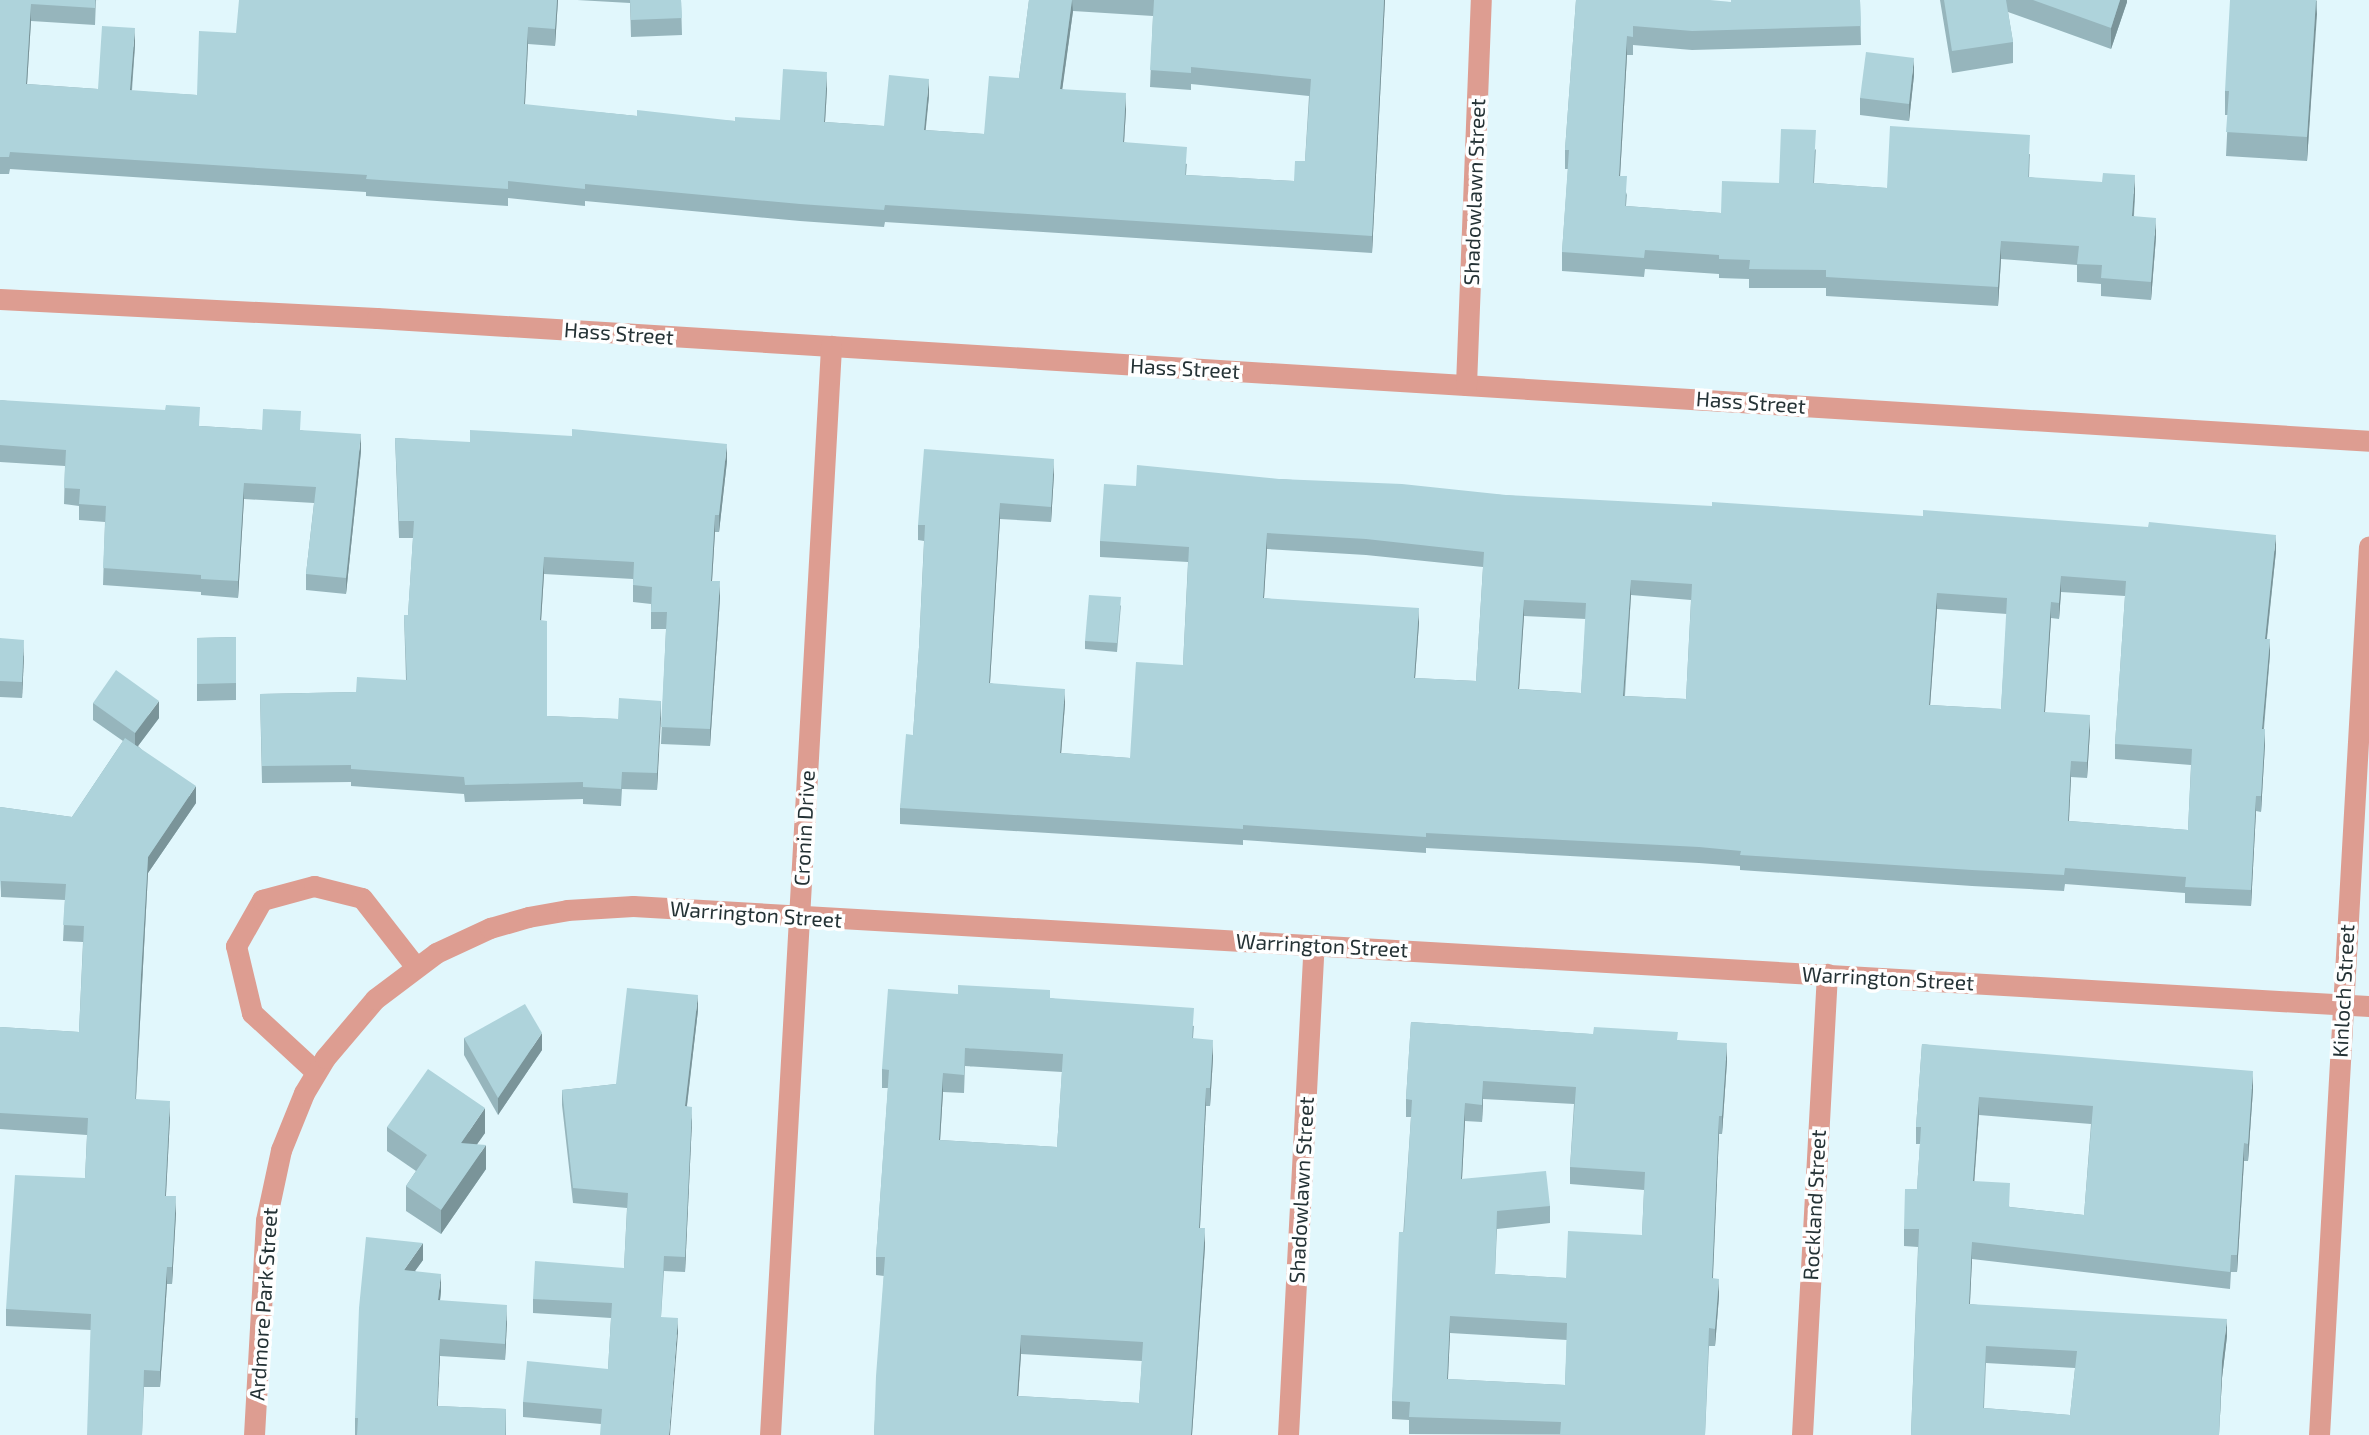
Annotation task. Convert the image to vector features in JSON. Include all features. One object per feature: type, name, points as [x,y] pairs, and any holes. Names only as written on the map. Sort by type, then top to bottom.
[{"type":"street","name":"Shadowlawn Street","points":[[1466,385],[1481,0]]},
{"type":"street","name":"Hass Street","points":[[0,299],[377,318],[2369,441]]},
{"type":"street","name":"Cronin Drive","points":[[770,1435],[831,346]]},
{"type":"street","name":"Kinloch Street","points":[[2319,1435],[2369,546]]},
{"type":"street","points":[[321,1065],[251,1013],[236,946],[262,900],[314,886],[362,898],[416,967]]},
{"type":"street","name":"Warrington Street","points":[[321,1065],[375,999],[436,953],[490,928],[567,910],[633,906],[2369,1006]]},
{"type":"street","name":"Shadowlawn Street","points":[[1288,1435],[1314,945]]},
{"type":"street","name":"Rockland Street","points":[[1802,1435],[1827,974]]},
{"type":"street","name":"Ardmore Park Street","points":[[254,1435],[266,1220],[281,1150],[304,1093],[321,1065]]},
{"type":"building","points":[[0,0],[95,0],[95,8],[31,4],[26,84],[98,89],[102,26],[135,28],[130,90],[197,95],[199,31],[236,33],[239,0],[557,0],[555,29],[528,27],[524,104],[637,116],[637,110],[735,121],[735,117],[780,120],[783,69],[827,72],[824,122],[884,126],[889,75],[929,79],[924,130],[984,134],[989,76],[1019,78],[1029,0],[1072,0],[1060,89],[1126,93],[1123,142],[1187,147],[1185,175],[1294,181],[1295,161],[1305,161],[1311,79],[1191,67],[1191,73],[1150,70],[1154,0],[1384,0],[1372,236],[885,205],[884,210],[585,184],[585,189],[508,181],[508,189],[366,179],[367,175],[10,152],[9,157],[0,157]]},
{"type":"building","points":[[630,0],[681,0],[682,18],[631,20]]},
{"type":"building","points":[[1576,0],[1860,0],[1861,26],[1692,31],[1633,26],[1633,37],[1627,36],[1619,176],[1627,176],[1625,206],[1721,213],[1722,181],[1779,183],[1781,129],[1816,130],[1813,183],[1887,188],[1890,126],[2030,135],[2028,177],[2102,182],[2103,173],[2135,175],[2132,216],[2156,218],[2151,282],[2101,278],[2102,265],[2077,264],[2079,246],[2001,241],[1998,287],[1826,277],[1826,270],[1749,269],[1750,260],[1719,259],[1719,255],[1645,250],[1644,258],[1562,252],[1569,150],[1565,150]]},
{"type":"building","points":[[1944,0],[2006,0],[2013,42],[1952,51]]},
{"type":"building","points":[[2033,0],[2120,0],[2111,28]]},
{"type":"building","points":[[2230,0],[2316,0],[2307,137],[2226,132],[2229,91],[2225,91]]},
{"type":"building","points":[[1866,52],[1914,58],[1909,104],[1860,98]]},
{"type":"building","points":[[0,400],[165,410],[166,405],[200,407],[199,426],[262,430],[263,409],[301,411],[300,430],[361,434],[346,578],[306,574],[316,487],[244,483],[238,581],[201,579],[201,575],[103,568],[106,506],[79,504],[80,489],[64,488],[66,450],[0,445]]},
{"type":"building","points":[[572,429],[727,444],[719,515],[715,515],[711,581],[720,581],[710,729],[661,727],[667,612],[651,612],[652,587],[633,585],[634,562],[544,557],[540,620],[547,621],[547,716],[618,719],[619,698],[661,701],[657,773],[622,772],[621,789],[583,787],[583,782],[465,785],[464,777],[351,769],[351,765],[262,766],[260,694],[356,692],[357,677],[407,680],[404,615],[408,615],[414,521],[399,521],[395,438],[470,442],[470,430],[572,436]]},
{"type":"building","points":[[924,449],[1054,459],[1051,507],[1000,503],[989,683],[1065,689],[1060,753],[1130,758],[1136,662],[1183,665],[1189,547],[1100,541],[1104,484],[1136,486],[1137,465],[1279,479],[1402,484],[1506,495],[1712,506],[1712,502],[1923,516],[1923,510],[2148,527],[2149,522],[2276,535],[2265,639],[2270,639],[2262,729],[2265,729],[2261,796],[2256,796],[2251,890],[2185,887],[2186,877],[2065,868],[2064,875],[1740,855],[1741,851],[1699,847],[1426,833],[1426,837],[1243,825],[1243,829],[900,808],[906,734],[913,735],[919,647],[925,525],[918,525]],"holes":[[[1267,533],[1366,539],[1484,552],[1476,681],[1414,678],[1419,608],[1263,598]],[[2061,576],[2126,581],[2115,744],[2192,749],[2188,830],[2068,821],[2071,761],[2087,762],[2090,715],[2044,712],[2051,602],[2059,603]],[[1631,580],[1692,584],[1686,699],[1623,696]],[[1937,593],[2007,598],[2001,709],[1929,705]],[[1524,600],[1586,603],[1581,693],[1518,689]]]},
{"type":"building","points":[[1089,595],[1121,597],[1117,643],[1085,641]]},
{"type":"building","points":[[236,637],[236,683],[197,684],[197,638]]},
{"type":"building","points":[[0,638],[24,640],[22,682],[0,681]]},
{"type":"building","points":[[116,670],[159,701],[135,733],[93,703]]},
{"type":"building","points":[[125,738],[196,786],[148,857],[141,975],[135,1099],[170,1101],[165,1196],[176,1196],[172,1267],[167,1267],[160,1371],[144,1370],[142,1435],[87,1435],[91,1314],[6,1309],[15,1175],[85,1178],[88,1118],[0,1113],[0,1027],[79,1032],[84,926],[63,925],[66,884],[1,881],[0,892],[0,807],[72,817]]},
{"type":"building","points":[[958,985],[1050,990],[1050,998],[1194,1008],[1192,1038],[1213,1040],[1210,1088],[1206,1088],[1199,1228],[1205,1228],[1191,1435],[874,1435],[885,1257],[876,1257],[889,1070],[882,1069],[888,989],[958,994]],"holes":[[[965,1048],[1063,1054],[1057,1147],[939,1140],[943,1073],[964,1075]],[[1021,1335],[1143,1342],[1139,1403],[1017,1396]]]},
{"type":"building","points":[[627,988],[698,995],[685,1106],[692,1107],[685,1257],[664,1256],[661,1317],[678,1318],[669,1435],[600,1435],[602,1409],[523,1402],[527,1361],[608,1369],[612,1303],[533,1299],[535,1261],[624,1268],[628,1193],[573,1188],[562,1090],[616,1084]]},
{"type":"building","points":[[525,1004],[542,1033],[498,1098],[464,1038]]},
{"type":"building","points":[[1411,1022],[1593,1034],[1594,1027],[1678,1032],[1677,1040],[1727,1043],[1722,1116],[1719,1116],[1712,1278],[1719,1279],[1715,1329],[1709,1328],[1705,1435],[1560,1435],[1561,1422],[1409,1417],[1410,1402],[1392,1401],[1399,1232],[1404,1232],[1412,1100],[1406,1099]],"holes":[[[1483,1081],[1576,1087],[1570,1167],[1645,1172],[1642,1235],[1568,1231],[1566,1278],[1495,1274],[1497,1211],[1550,1206],[1546,1171],[1461,1179],[1465,1103],[1482,1105]],[[1450,1316],[1567,1323],[1565,1385],[1447,1379]]]},
{"type":"building","points":[[1922,1044],[2253,1071],[2248,1144],[2244,1143],[2237,1255],[2231,1255],[2230,1272],[1972,1242],[1969,1304],[2227,1319],[2219,1435],[1911,1435],[1919,1229],[1904,1229],[1905,1189],[1917,1189],[1921,1127],[1916,1127]],"holes":[[[1979,1097],[2093,1106],[2084,1215],[2009,1207],[2010,1183],[1973,1181]],[[1986,1346],[2077,1351],[2070,1415],[1983,1408]]]},
{"type":"building","points":[[428,1069],[485,1108],[461,1143],[486,1145],[441,1210],[406,1186],[427,1155],[387,1127]]},
{"type":"building","points":[[366,1237],[423,1243],[404,1270],[441,1274],[438,1300],[507,1305],[505,1344],[440,1339],[437,1406],[506,1409],[505,1435],[357,1435],[358,1418],[355,1418],[359,1308]]}]
